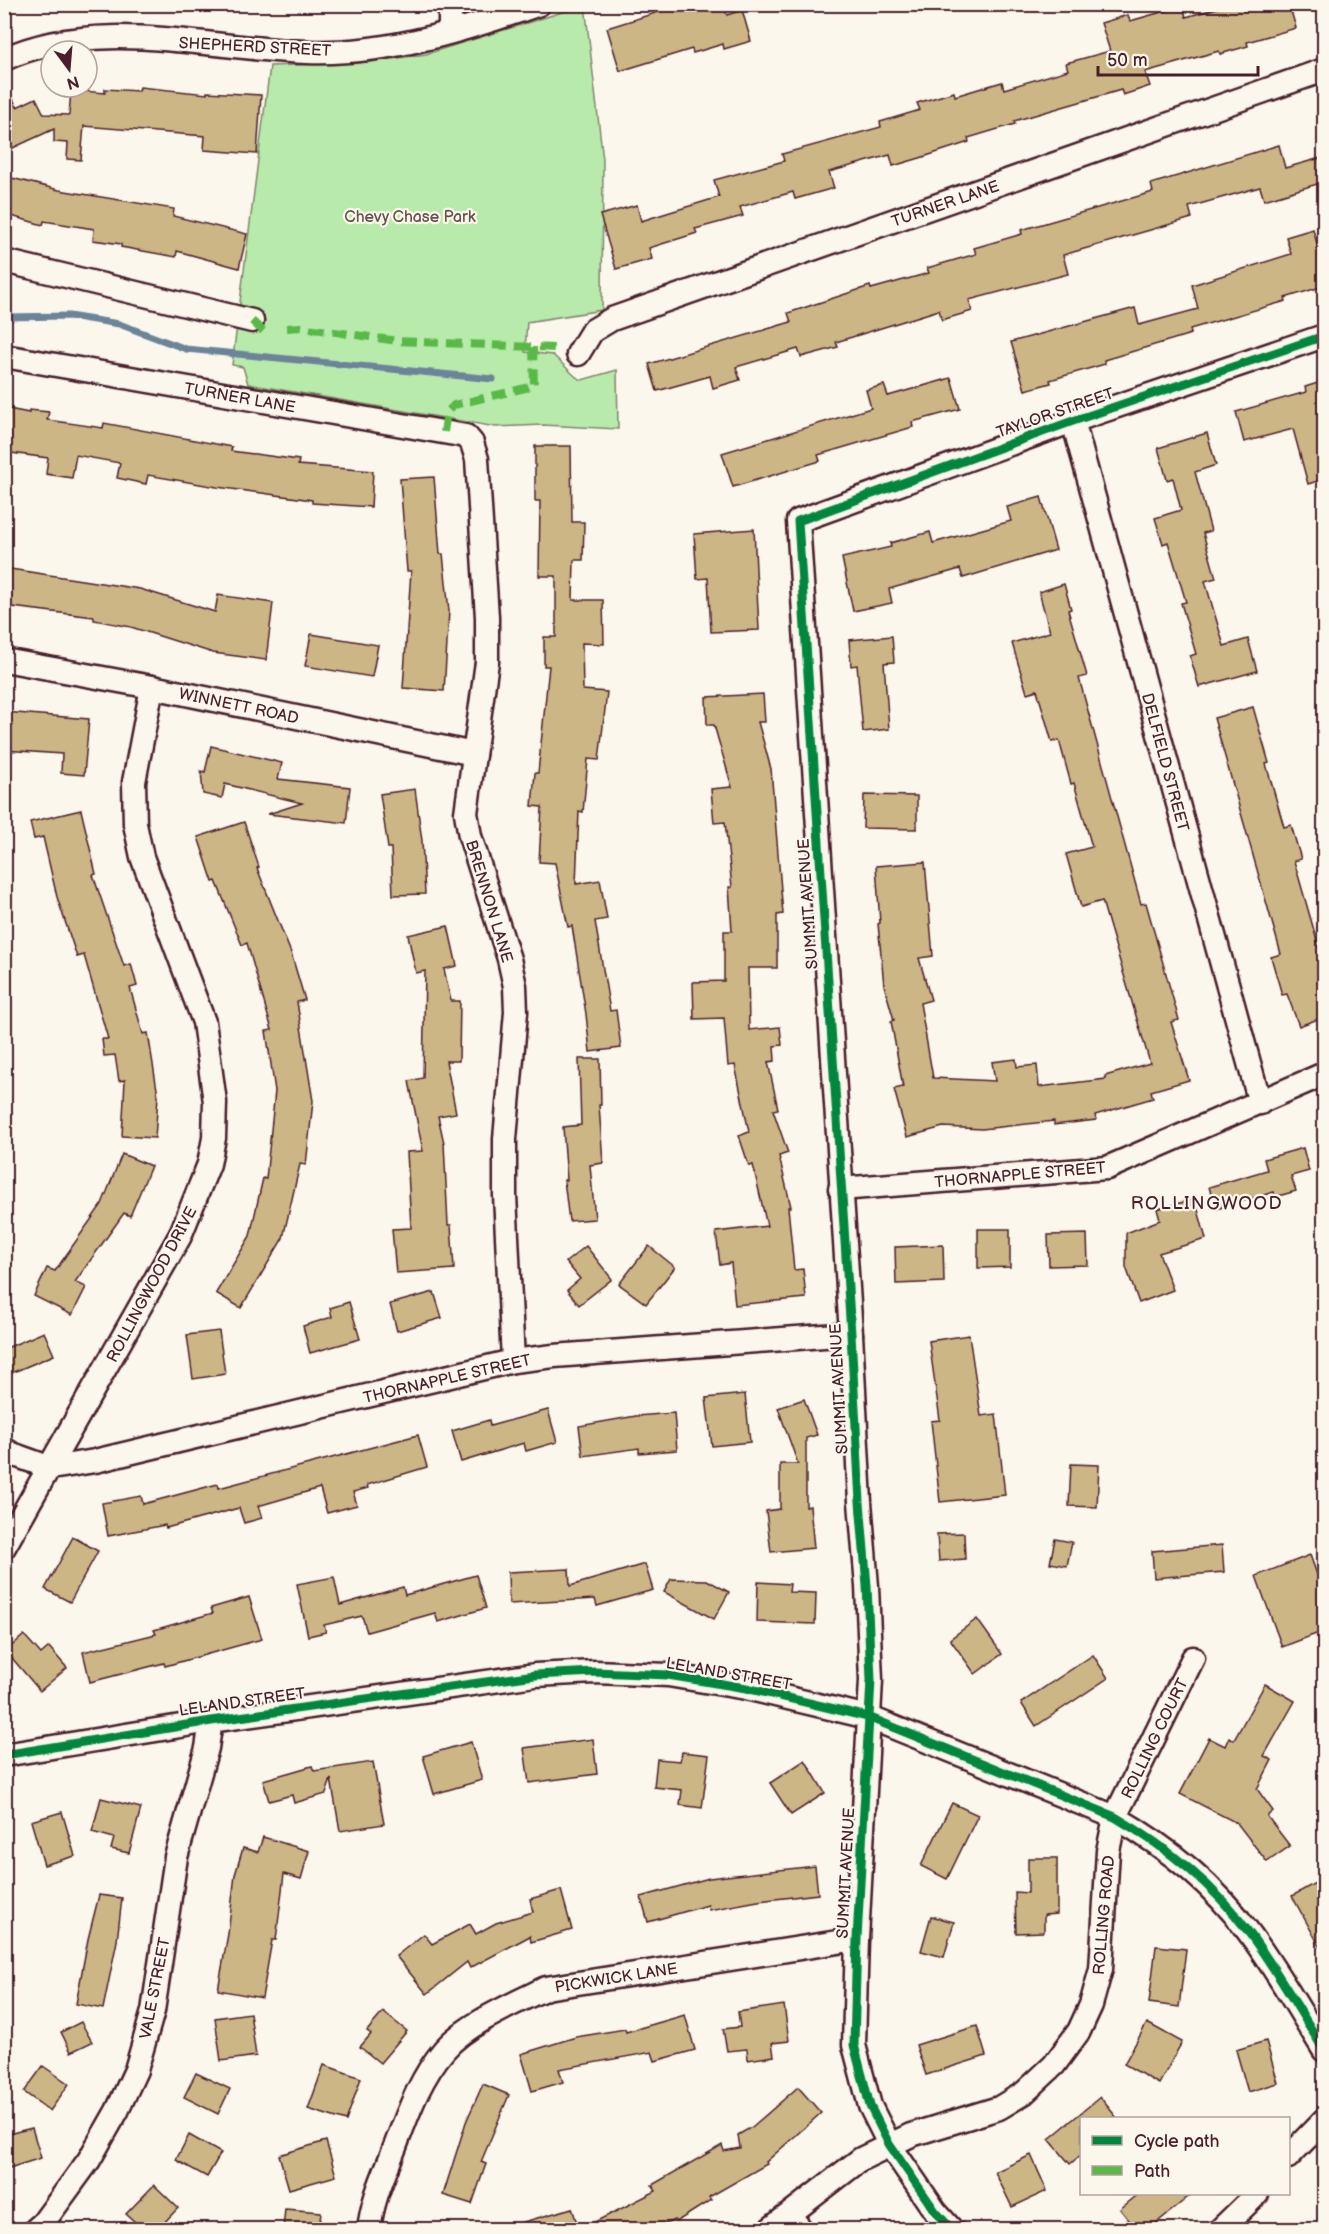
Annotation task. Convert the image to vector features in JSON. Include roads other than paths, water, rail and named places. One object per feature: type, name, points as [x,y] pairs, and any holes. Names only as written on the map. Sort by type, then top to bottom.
[{"type":"street","points":[[450,4],[450,32]]},
{"type":"street","name":"SHEPHERD STREET","points":[[4,59],[45,45],[74,39],[109,36],[308,52],[369,48],[409,42],[450,32],[539,4]]},
{"type":"street","name":"TURNER LANE","points":[[578,354],[592,331],[612,319],[1324,70]]},
{"type":"street","points":[[4,261],[252,321]]},
{"type":"street","name":"TAYLOR STREET","points":[[798,521],[1073,421],[1324,336]]},
{"type":"street","name":"TURNER LANE","points":[[4,356],[466,436],[472,443]]},
{"type":"street","name":"DELFIELD STREET","points":[[1073,421],[1260,1103]]},
{"type":"street","name":"BRENNON LANE","points":[[472,443],[477,459],[487,617],[487,662],[466,813],[470,836],[509,959],[515,986],[516,1012],[506,1139],[505,1195],[513,1360]]},
{"type":"street","name":"SUMMIT AVENUE","points":[[798,521],[871,1680],[857,1939],[855,2045],[870,2106],[889,2144],[935,2211],[952,2229]]},
{"type":"street","name":"WINNETT ROAD","points":[[4,660],[152,687],[474,754]]},
{"type":"street","name":"ROLLINGWOOD DRIVE","points":[[4,1547],[51,1468],[180,1236],[209,1164],[214,1138],[214,1102],[204,1022],[142,857],[135,824],[134,782],[152,687]]},
{"type":"street","name":"THORNAPPLE STREET","points":[[840,1189],[1107,1168],[1324,1074]]},
{"type":"street","name":"THORNAPPLE STREET","points":[[51,1468],[95,1461],[513,1360],[851,1335]]},
{"type":"street","points":[[4,1449],[51,1468]]},
{"type":"street","name":"ROLLING COURT","points":[[1115,1817],[1193,1658]]},
{"type":"street","name":"LELAND STREET","points":[[4,1755],[211,1721],[536,1675],[595,1672],[668,1675],[724,1684],[868,1717],[1115,1817],[1153,1839],[1221,1899],[1248,1930],[1324,2050]]},
{"type":"street","name":"VALE STREET","points":[[35,2229],[43,2223],[89,2160],[117,2111],[136,2070],[153,2011],[176,1857],[207,1748],[211,1721]]},
{"type":"street","name":"ROLLING ROAD","points":[[769,2229],[861,2159],[911,2135],[999,2108],[1024,2094],[1054,2065],[1079,2031],[1091,2005],[1101,1969],[1108,1851],[1115,1817]]},
{"type":"street","name":"PICKWICK LANE","points":[[369,2229],[372,2206],[415,2096],[446,2049],[474,2026],[546,1988],[857,1939]]},
{"type":"street","points":[[1290,2155],[1324,2120]]},
{"type":"street","points":[[1220,2229],[1255,2195]]},
{"type":"lane","points":[[794,2211],[809,2229]]},
{"type":"waterway","points":[[4,317],[69,316],[119,324],[186,349],[493,379]]},
{"type":"district","name":"ROLLINGWOOD","points":[[1207,1203]]},
{"type":"park label","name":"Chevy Chase Park","points":[[410,216]]}]
